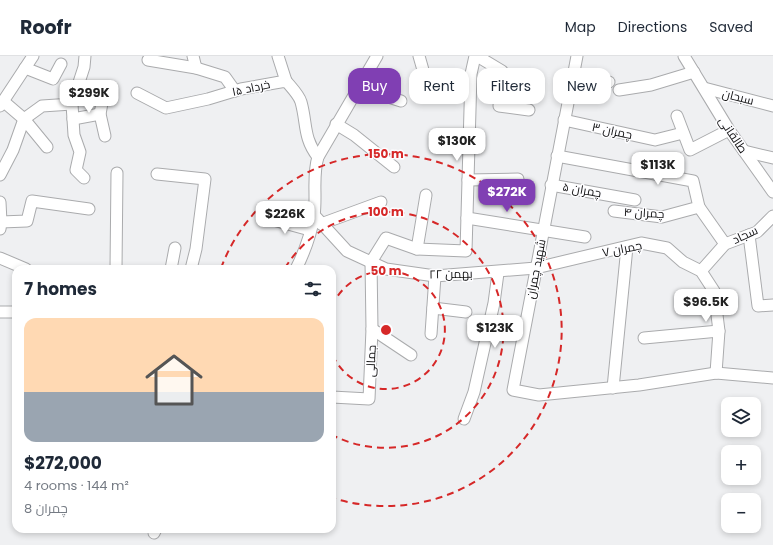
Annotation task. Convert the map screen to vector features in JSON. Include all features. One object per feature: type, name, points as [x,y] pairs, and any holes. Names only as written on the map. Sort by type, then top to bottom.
[{"type":"street","points":[[33,56],[2,100],[24,119],[47,147]]},
{"type":"street","points":[[84,178],[76,170],[80,152],[74,135],[72,104],[84,66],[85,56]]},
{"type":"street","points":[[193,56],[196,68]]},
{"type":"street","points":[[278,56],[286,81]]},
{"type":"street","points":[[370,68],[377,56]]},
{"type":"street","points":[[419,56],[422,68]]},
{"type":"street","points":[[371,262],[386,238],[417,249],[466,251],[471,74],[476,56],[502,71],[499,106],[529,110]]},
{"type":"street","name":"شهید چمران","points":[[575,68],[577,56]]},
{"type":"street","name":"طالقانی","points":[[684,56],[729,130],[773,192]]},
{"type":"street","points":[[148,60],[196,68],[226,78],[235,91]]},
{"type":"street","points":[[25,68],[53,79],[61,64]]},
{"type":"street","points":[[619,90],[651,85],[694,72]]},
{"type":"street","name":"۱۵ خرداد","points":[[137,93],[166,108],[208,99],[235,91],[286,81],[301,101],[306,134],[311,148],[318,156]]},
{"type":"street","name":"سبحان","points":[[704,88],[773,106]]},
{"type":"street","points":[[104,92],[100,114],[105,136]]},
{"type":"street","points":[[0,175],[13,150],[24,119],[42,106],[72,104]]},
{"type":"street","points":[[318,220],[315,165],[318,156],[348,104]]},
{"type":"street","name":"شهید چمران","points":[[568,104],[551,185],[513,390],[539,395],[613,388],[716,373],[773,378]]},
{"type":"street","points":[[73,118],[100,114]]},
{"type":"street","points":[[677,116],[690,150],[729,130]]},
{"type":"street","name":"چمران ۳","points":[[564,120],[655,140],[683,133]]},
{"type":"street","points":[[336,124],[354,135],[394,167]]},
{"type":"street","points":[[744,151],[773,158]]},
{"type":"street","points":[[557,156],[693,181],[699,207],[725,244]]},
{"type":"street","points":[[116,265],[117,173]]},
{"type":"street","points":[[157,174],[205,179],[193,265]]},
{"type":"street","points":[[468,180],[518,178]]},
{"type":"street","name":"چمران ۵","points":[[551,185],[636,200]]},
{"type":"street","points":[[417,249],[426,195]]},
{"type":"street","points":[[0,202],[1,226],[27,221],[32,201],[90,209]]},
{"type":"street","points":[[298,265],[303,254],[310,230],[318,220],[381,202]]},
{"type":"street","name":"چمران ۴","points":[[614,211],[662,217],[699,207]]},
{"type":"street","name":"سجاد","points":[[701,271],[725,244],[756,232],[773,216]]},
{"type":"street","points":[[266,218],[310,230]]},
{"type":"street","points":[[467,218],[584,237]]},
{"type":"street","name":"۲۲ بهمن","points":[[318,220],[347,250],[386,268],[435,276],[536,268]]},
{"type":"street","points":[[750,235],[758,306],[773,305]]},
{"type":"street","name":"چمران ۷","points":[[536,268],[641,243],[667,248],[683,262],[701,271]]},
{"type":"street","points":[[613,388],[627,247]]},
{"type":"street","points":[[172,265],[175,248]]},
{"type":"street","points":[[0,258],[17,265]]},
{"type":"street","name":"جمالی","points":[[336,397],[369,399],[372,330],[371,262]]},
{"type":"street","points":[[701,271],[714,291],[719,332],[716,373]]},
{"type":"street","points":[[464,419],[474,392],[494,303],[498,272]]},
{"type":"street","points":[[431,334],[435,276]]},
{"type":"street","points":[[432,308],[466,312]]},
{"type":"street","points":[[0,312],[12,312]]},
{"type":"street","points":[[372,330],[411,355]]},
{"type":"street","points":[[644,338],[719,332]]}]
